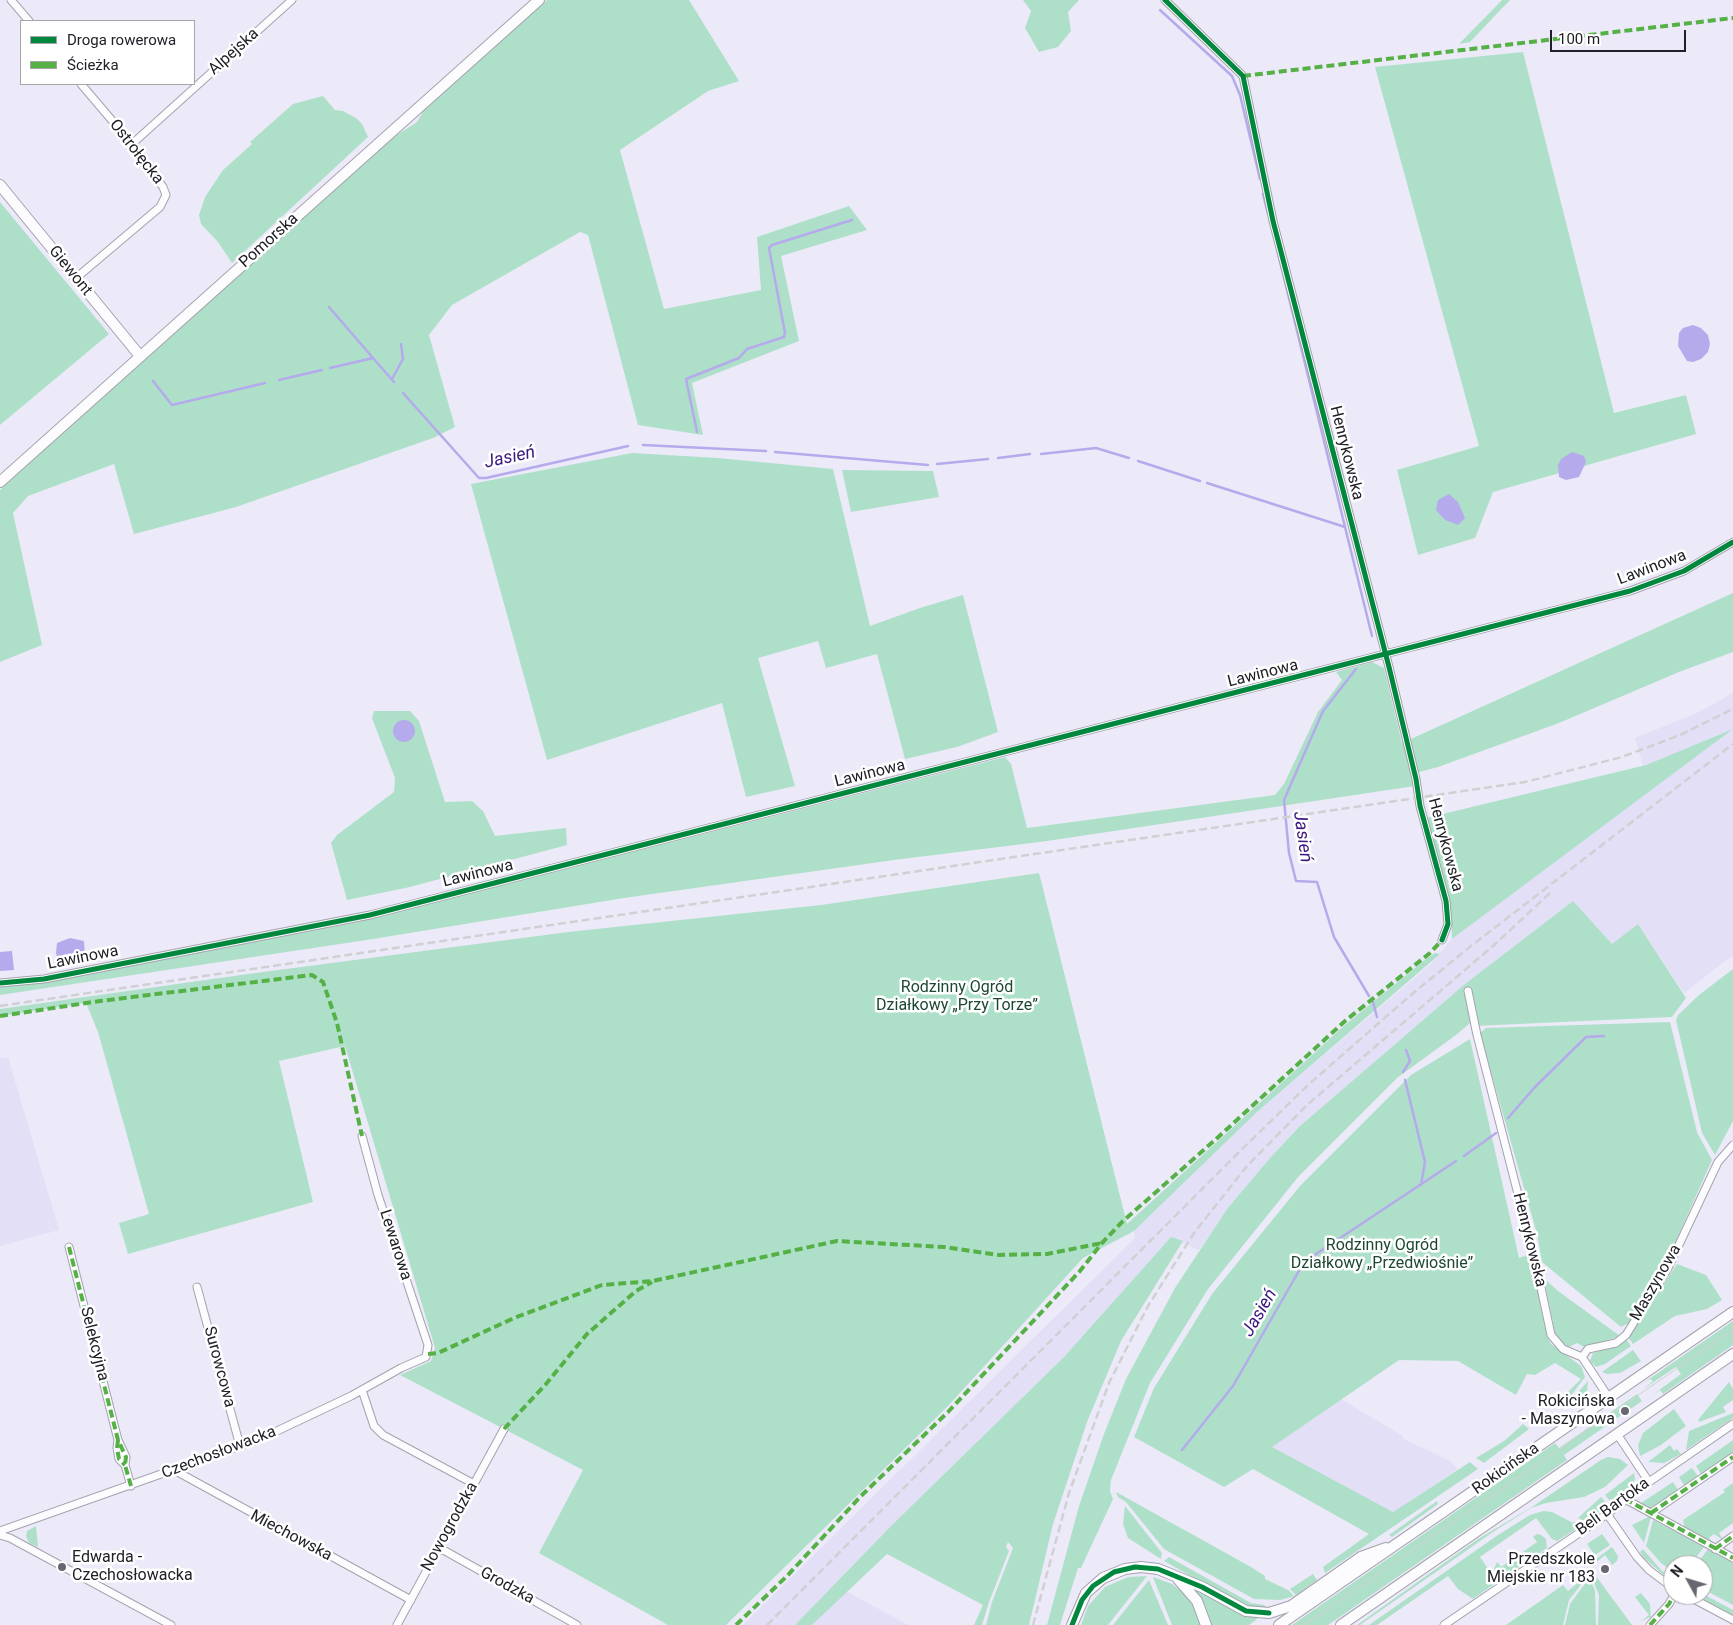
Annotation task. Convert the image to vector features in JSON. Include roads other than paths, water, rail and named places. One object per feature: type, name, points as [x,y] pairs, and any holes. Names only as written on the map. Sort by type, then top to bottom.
[{"type":"main road","name":"Pomorska","points":[[0,482],[539,0]]},
{"type":"main road","name":"Giewont","points":[[0,185],[140,356]]},
{"type":"main road","name":"Rokicińska","points":[[1279,1625],[1733,1312]]},
{"type":"main road","name":"Rokicińska","points":[[1341,1625],[1733,1354]]},
{"type":"main road","points":[[1072,1625],[1084,1597],[1098,1581],[1125,1569],[1141,1567],[1158,1569],[1202,1587],[1242,1609],[1269,1613],[1291,1606],[1367,1554],[1394,1546]]},
{"type":"main road","points":[[1173,1576],[1188,1588],[1197,1601],[1206,1625]]},
{"type":"street","points":[[11,0],[28,20]]},
{"type":"street","name":"Alpejska","points":[[132,144],[292,0]]},
{"type":"street","name":"Henrykowska","points":[[1165,0],[1243,76],[1273,221],[1385,655],[1416,779],[1420,806],[1446,901],[1448,924],[1442,940]]},
{"type":"street","name":"Ostrołęcka","points":[[76,278],[164,202],[166,190],[132,144],[82,85]]},
{"type":"street","name":"Lawinowa","points":[[0,983],[57,976],[370,915],[1630,592],[1684,571],[1731,542]]},
{"type":"street","name":"Henrykowska","points":[[1468,991],[1477,1035],[1536,1264],[1551,1334],[1563,1349],[1582,1357]]},
{"type":"street","name":"Lewarowa","points":[[362,1136],[378,1195],[428,1345],[428,1354]]},
{"type":"street","name":"Maszynowa","points":[[1582,1357],[1588,1350],[1616,1343],[1626,1335],[1668,1268],[1718,1162],[1733,1145]]},
{"type":"street","name":"Selekcyjna","points":[[69,1248],[118,1440],[126,1457],[125,1465],[131,1486]]},
{"type":"street","name":"Surowcowa","points":[[198,1287],[240,1446]]},
{"type":"street","name":"Czechosłowacka","points":[[0,1531],[240,1446],[362,1390],[428,1354]]},
{"type":"street","points":[[1582,1357],[1609,1398]]},
{"type":"street","points":[[362,1390],[374,1426],[383,1435],[474,1484]]},
{"type":"street","name":"Beli Bartoka","points":[[1444,1625],[1607,1514],[1625,1499],[1733,1424]]},
{"type":"street","name":"Nowogrodzka","points":[[397,1625],[504,1429]]},
{"type":"street","points":[[1617,1434],[1649,1482]]},
{"type":"street","points":[[1651,1513],[1733,1457]]},
{"type":"street","name":"Miechowska","points":[[174,1470],[410,1600]]},
{"type":"street","points":[[1625,1499],[1651,1513],[1654,1517],[1733,1558]]},
{"type":"street","points":[[1607,1514],[1637,1557],[1649,1570],[1663,1580]]},
{"type":"street","points":[[0,1535],[10,1538],[171,1625]]},
{"type":"street","points":[[1715,1549],[1733,1536]]},
{"type":"street","name":"Grodzka","points":[[438,1547],[576,1625]]},
{"type":"street","points":[[1650,1625],[1666,1605]]},
{"type":"street","points":[[1705,1605],[1733,1620]]},
{"type":"waterway","points":[[1160,10],[1232,76],[1240,95],[1260,179]]},
{"type":"waterway","points":[[1263,194],[1268,214]]},
{"type":"waterway","points":[[697,432],[686,379],[739,358],[747,349],[784,337],[785,333],[769,248],[772,245],[852,220]]},
{"type":"waterway","points":[[1277,249],[1345,527]]},
{"type":"waterway","points":[[329,307],[373,358]]},
{"type":"waterway","points":[[392,379],[403,359],[401,344]]},
{"type":"waterway","name":"Jasień","points":[[330,368],[373,358],[394,382]]},
{"type":"waterway","name":"Jasień","points":[[279,380],[322,370]]},
{"type":"waterway","name":"Jasień","points":[[153,381],[172,405],[265,383]]},
{"type":"waterway","name":"Jasień","points":[[403,393],[479,478],[628,446]]},
{"type":"waterway","name":"Jasień","points":[[643,445],[766,451]]},
{"type":"waterway","name":"Jasień","points":[[1041,454],[1096,448],[1129,458]]},
{"type":"waterway","name":"Jasień","points":[[775,452],[928,465]]},
{"type":"waterway","name":"Jasień","points":[[998,458],[1030,454]]},
{"type":"waterway","name":"Jasień","points":[[937,464],[988,459]]},
{"type":"waterway","name":"Jasień","points":[[1138,461],[1200,481]]},
{"type":"waterway","name":"Jasień","points":[[1207,483],[1345,527],[1372,636]]},
{"type":"waterway","name":"Jasień","points":[[1356,669],[1323,711],[1284,800],[1289,853],[1296,881],[1317,882],[1334,937],[1369,996]]},
{"type":"waterway","points":[[1373,1002],[1377,1017]]},
{"type":"waterway","points":[[1508,1118],[1535,1087],[1586,1037],[1604,1036]]},
{"type":"waterway","points":[[1403,1072],[1410,1061],[1406,1050]]},
{"type":"waterway","points":[[1405,1080],[1425,1162],[1421,1185]]},
{"type":"waterway","points":[[1464,1156],[1496,1133]]},
{"type":"waterway","name":"Jasień","points":[[1182,1450],[1233,1386],[1304,1262],[1456,1161]]},
{"type":"tram line","points":[[1304,1625],[1733,1330]]},
{"type":"railway","points":[[0,1006],[1525,782],[1622,757],[1680,735],[1733,709]]},
{"type":"railway","points":[[767,1625],[1308,1085],[1412,994],[1471,946],[1733,744]]},
{"type":"railway","points":[[1033,1625],[1069,1493],[1109,1383],[1148,1306],[1194,1233],[1247,1166],[1307,1105],[1493,946],[1550,893]]},
{"type":"place","name":"Rokicińska - Maszynowa","points":[[1625,1411]]},
{"type":"place","name":"Edwarda - Czechosłowacka","points":[[62,1567]]},
{"type":"place","name":"Przedszkole Miejskie nr 183","points":[[1605,1569]]},
{"type":"park label","name":"Rodzinny Ogród Działkowy „Przy Torze”","points":[[957,997]]},
{"type":"park label","name":"Rodzinny Ogród Działkowy „Przedwiośnie”","points":[[1382,1255]]}]
